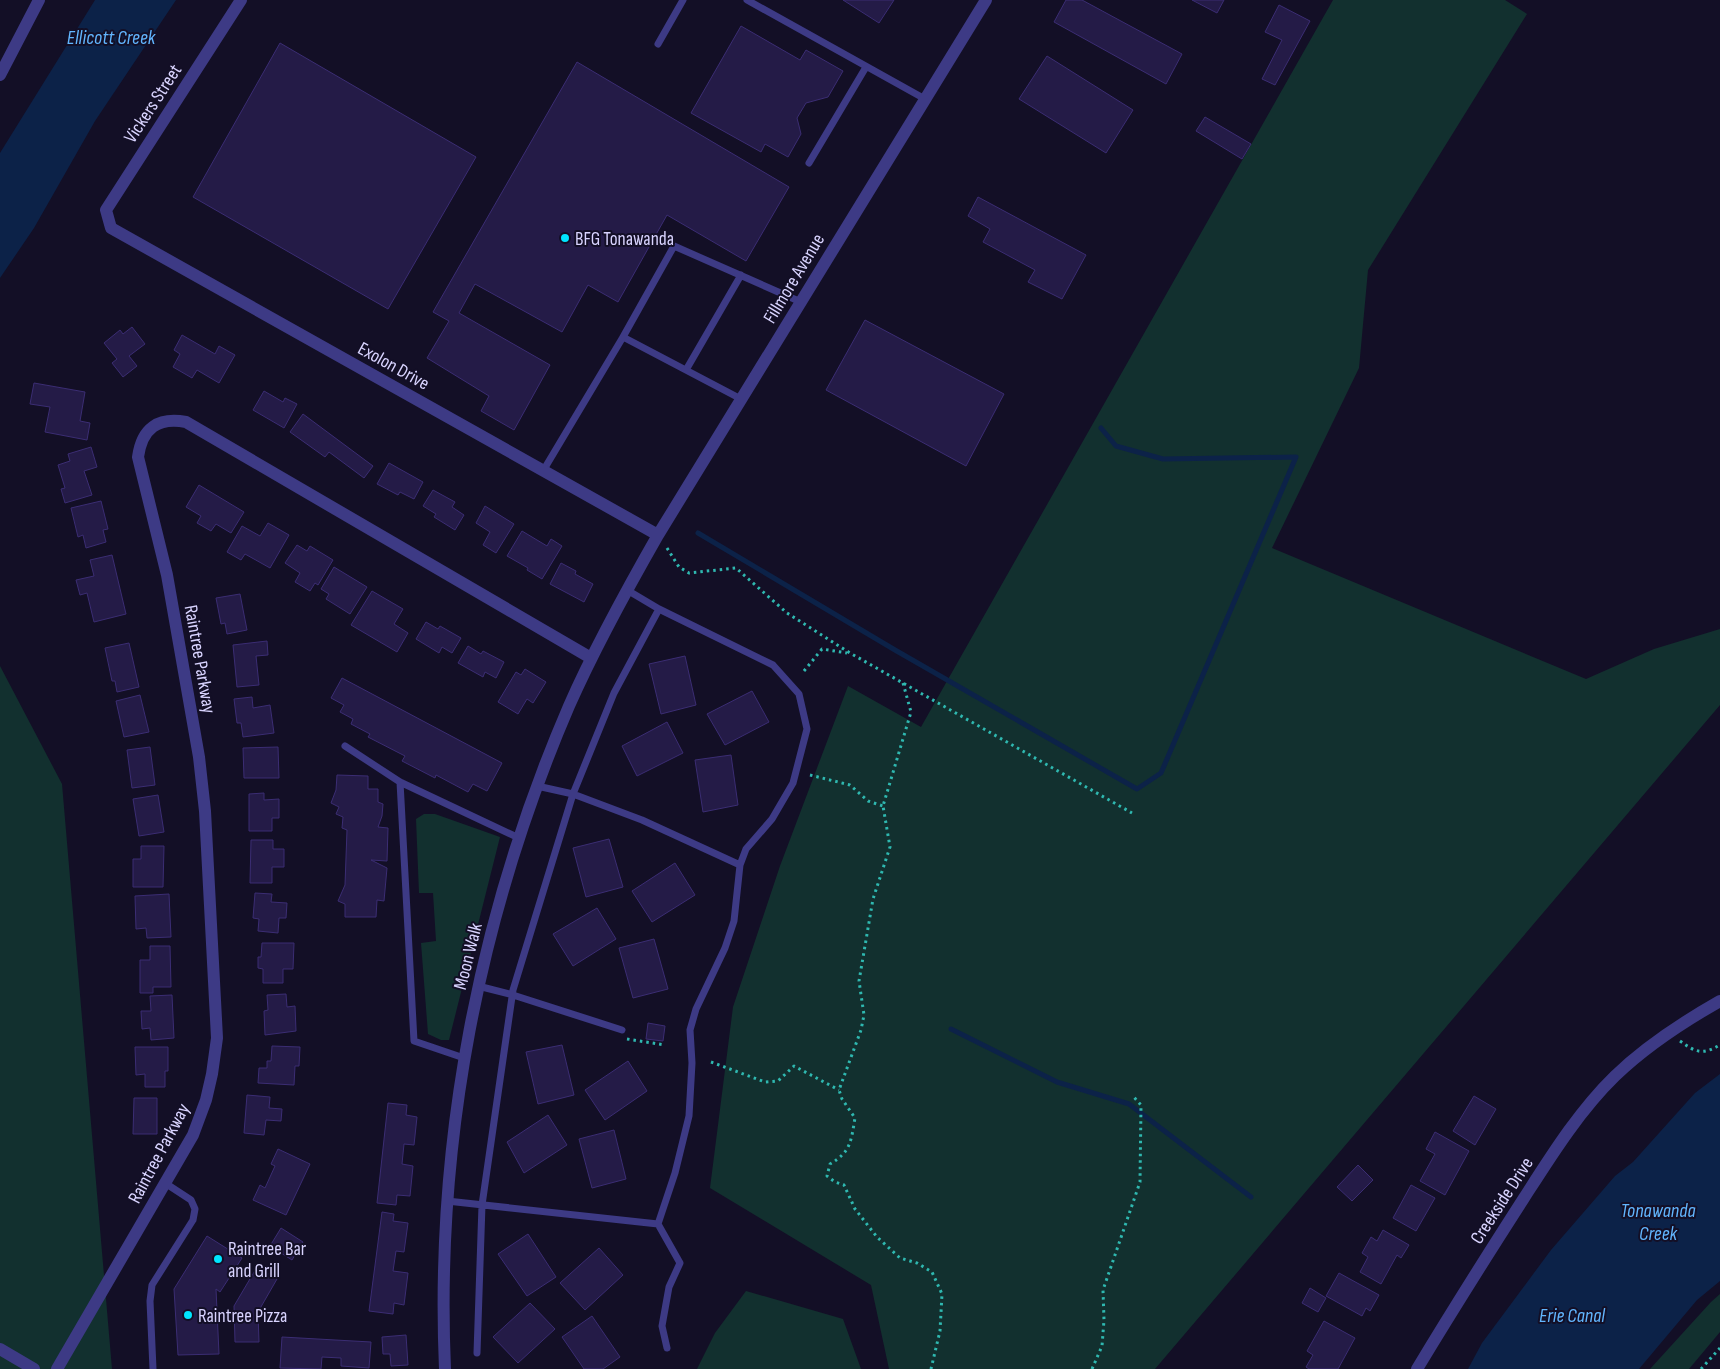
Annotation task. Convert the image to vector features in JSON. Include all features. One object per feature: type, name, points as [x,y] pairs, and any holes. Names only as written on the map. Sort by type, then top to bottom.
[{"type":"street","points":[[0,74],[39,0]]},
{"type":"street","name":"Vickers Street","points":[[112,228],[106,210],[241,0]]},
{"type":"street","name":"Fillmore Avenue","points":[[634,577],[986,0]]},
{"type":"street","name":"Exolon Drive","points":[[112,228],[658,535]]},
{"type":"street","name":"Raintree Parkway","points":[[57,1369],[193,1135],[206,1100],[217,1038],[206,820],[199,757],[167,575],[138,456],[145,434],[153,426],[163,421],[186,422],[264,470],[591,658]]},
{"type":"street","name":"Moon Walk","points":[[445,1369],[444,1294],[447,1202],[455,1119],[464,1058],[478,986],[499,904],[537,786],[569,706],[591,658],[634,577]]},
{"type":"street","name":"Creekside Drive","points":[[1417,1369],[1460,1298],[1546,1165],[1589,1104],[1615,1076],[1668,1033],[1720,1001]]},
{"type":"street","points":[[0,1349],[34,1369]]},
{"type":"lane","points":[[658,44],[683,0]]},
{"type":"lane","points":[[747,0],[925,99]]},
{"type":"lane","points":[[809,163],[866,66]]},
{"type":"lane","points":[[543,471],[624,337],[674,246],[801,302]]},
{"type":"lane","points":[[686,370],[741,275]]},
{"type":"lane","points":[[624,337],[742,399]]},
{"type":"lane","points":[[627,590],[659,609],[773,665],[799,694],[807,730],[793,783],[772,819],[746,849],[740,865],[734,921],[725,948],[696,1009],[690,1030],[692,1063],[689,1116],[675,1173],[658,1224],[680,1263],[668,1287],[662,1326],[667,1348]]},
{"type":"lane","points":[[477,1353],[482,1205],[513,995],[573,794],[614,693],[659,609]]},
{"type":"lane","points":[[346,746],[400,782],[519,838]]},
{"type":"lane","points":[[400,782],[414,1041],[464,1058]]},
{"type":"lane","points":[[537,786],[573,794],[642,820],[740,865]]},
{"type":"lane","points":[[478,986],[513,995],[622,1030]]},
{"type":"lane","points":[[153,1369],[150,1301],[152,1285],[193,1220],[195,1208],[191,1200],[165,1183]]},
{"type":"lane","points":[[447,1202],[658,1224]]},
{"type":"path","points":[[658,535],[679,567],[689,573],[736,568],[787,613],[850,653],[1132,813]]},
{"type":"path","points":[[804,671],[822,649],[850,653]]},
{"type":"path","points":[[838,1090],[861,1030],[864,1015],[859,981],[873,899],[890,846],[884,806],[911,712],[903,683]]},
{"type":"path","points":[[810,775],[850,785],[868,800],[884,806]]},
{"type":"path","points":[[622,1030],[627,1040],[665,1046]]},
{"type":"path","points":[[1679,1041],[1695,1050],[1706,1052],[1720,1045]]},
{"type":"path","points":[[710,1062],[765,1082],[778,1081],[794,1066],[838,1090],[855,1118],[852,1139],[843,1157],[830,1164],[827,1176],[835,1182],[844,1185],[855,1209],[877,1237],[900,1258],[917,1262],[932,1272],[942,1294],[940,1331],[931,1369]]},
{"type":"path","points":[[1092,1369],[1102,1346],[1104,1320],[1103,1290],[1140,1182],[1141,1105],[1132,1095]]},
{"type":"path","points":[[1701,1369],[1720,1348]]},
{"type":"green space","points":[[1333,0],[1505,0],[1527,14],[1368,270],[1359,368],[1272,548],[1586,679],[1654,649],[1720,629],[1720,705],[1155,1369],[889,1369],[871,1285],[710,1188],[733,1007],[780,866],[848,686],[921,727]]},
{"type":"green space","points":[[0,666],[62,784],[112,1369],[0,1369]]},
{"type":"green space","points":[[424,814],[435,814],[500,837],[449,1040],[441,1040],[428,1034],[421,943],[436,941],[433,893],[419,893],[416,819]]},
{"type":"green space","points":[[746,1291],[843,1319],[861,1369],[697,1369],[715,1333]]},
{"type":"green space","points":[[1720,1294],[1720,1332],[1689,1369],[1650,1369],[1711,1302]]},
{"type":"water","name":"Ellicott Creek","points":[[95,0],[176,0],[95,121],[34,228],[0,278],[0,153]]},
{"type":"water","points":[[1720,1074],[1720,1281],[1697,1300],[1639,1369],[1468,1369],[1482,1343],[1551,1250],[1615,1176],[1633,1162],[1695,1093]]},
{"type":"building","points":[[843,0],[894,0],[879,23]]},
{"type":"building","points":[[1066,0],[1082,0],[1182,54],[1166,84],[1054,22]]},
{"type":"building","points":[[1192,0],[1224,0],[1217,13]]},
{"type":"building","points":[[1279,5],[1310,21],[1275,85],[1262,79],[1282,40],[1265,32]]},
{"type":"building","points":[[741,26],[800,60],[806,50],[843,71],[828,97],[806,103],[797,118],[801,134],[788,157],[765,144],[761,152],[691,113]]},
{"type":"building","points":[[280,43],[476,157],[388,309],[193,197]]},
{"type":"building","points":[[1047,56],[1133,110],[1106,153],[1019,99]]},
{"type":"building","name":"BFG Tonawanda","points":[[577,62],[789,187],[746,261],[667,215],[618,302],[588,285],[562,332],[475,284],[459,313],[550,365],[514,430],[481,411],[489,396],[427,358],[449,321],[433,312]]},
{"type":"building","points":[[1205,117],[1251,144],[1242,159],[1196,131]]},
{"type":"building","points":[[978,197],[1086,255],[1062,299],[1028,282],[1035,270],[983,242],[990,229],[968,216]]},
{"type":"building","points":[[865,320],[1004,394],[966,466],[826,390]]},
{"type":"building","points":[[132,327],[145,344],[129,356],[137,366],[123,377],[112,363],[117,359],[104,343],[120,330],[123,334]]},
{"type":"building","points":[[182,335],[215,354],[219,346],[235,355],[219,383],[197,370],[192,378],[173,367],[180,354],[174,350]]},
{"type":"building","points":[[34,383],[85,392],[80,421],[90,423],[87,440],[45,432],[50,407],[30,404]]},
{"type":"building","points":[[264,391],[283,402],[285,398],[297,404],[284,428],[253,410]]},
{"type":"building","points":[[303,414],[373,466],[364,478],[329,452],[325,457],[290,432]]},
{"type":"building","points":[[91,447],[97,467],[84,471],[92,495],[65,503],[61,489],[65,488],[58,465],[70,461],[68,454]]},
{"type":"building","points":[[389,463],[423,482],[414,499],[400,492],[398,495],[377,484]]},
{"type":"building","points":[[199,485],[244,512],[231,533],[216,524],[211,531],[197,523],[201,516],[186,507]]},
{"type":"building","points":[[433,490],[455,502],[452,507],[464,515],[455,530],[434,517],[436,514],[423,506]]},
{"type":"building","points":[[101,501],[108,529],[103,530],[106,542],[86,548],[83,535],[78,537],[71,508]]},
{"type":"building","points":[[485,506],[514,524],[496,553],[483,545],[490,532],[476,523]]},
{"type":"building","points":[[268,523],[289,535],[270,568],[245,554],[241,560],[227,552],[242,526],[260,536]]},
{"type":"building","points":[[522,531],[547,546],[551,539],[562,546],[542,579],[527,570],[528,568],[507,556]]},
{"type":"building","points":[[297,545],[307,551],[310,546],[333,560],[318,585],[315,583],[310,591],[295,582],[300,573],[285,563]]},
{"type":"building","points":[[112,555],[126,614],[94,622],[87,593],[80,595],[76,580],[94,576],[90,560]]},
{"type":"building","points":[[561,563],[576,571],[575,574],[593,584],[584,602],[550,584]]},
{"type":"building","points":[[334,567],[367,587],[350,614],[326,599],[329,594],[321,589]]},
{"type":"building","points":[[372,591],[403,609],[394,624],[408,633],[397,652],[351,625]]},
{"type":"building","points":[[240,594],[247,630],[227,634],[225,623],[221,624],[216,598]]},
{"type":"building","points":[[426,622],[438,629],[440,626],[461,638],[452,653],[442,647],[439,653],[416,639]]},
{"type":"building","points":[[267,641],[268,655],[256,656],[259,685],[237,687],[233,645]]},
{"type":"building","points":[[129,643],[139,687],[117,692],[115,681],[112,681],[105,648]]},
{"type":"building","points":[[468,646],[481,654],[483,651],[504,662],[496,678],[485,672],[483,677],[458,663]]},
{"type":"building","points":[[685,656],[696,705],[661,714],[649,664]]},
{"type":"building","points":[[525,669],[546,682],[533,703],[527,699],[518,714],[498,702],[516,672],[521,675]]},
{"type":"building","points":[[342,678],[502,763],[487,791],[473,784],[468,792],[436,775],[435,778],[402,761],[405,756],[368,737],[370,734],[351,724],[353,719],[340,712],[344,705],[331,698]]},
{"type":"building","points":[[752,691],[769,722],[725,745],[707,714]]},
{"type":"building","points":[[140,695],[149,732],[124,737],[116,701]]},
{"type":"building","points":[[252,697],[253,708],[270,705],[274,733],[243,737],[241,723],[237,723],[234,699]]},
{"type":"building","points":[[667,722],[683,753],[637,776],[622,746]]},
{"type":"building","points":[[150,747],[155,785],[132,788],[127,750]]},
{"type":"building","points":[[278,747],[279,778],[244,778],[243,748]]},
{"type":"building","points":[[731,755],[738,805],[703,812],[695,760]]},
{"type":"building","points":[[337,775],[368,776],[368,789],[378,789],[378,802],[383,804],[382,816],[378,827],[388,828],[387,861],[371,860],[387,868],[384,901],[377,900],[376,917],[345,917],[345,904],[338,901],[345,885],[347,830],[342,828],[343,817],[336,814],[339,807],[331,803],[336,790]]},
{"type":"building","points":[[264,793],[264,800],[279,799],[279,818],[272,818],[272,831],[249,831],[249,794]]},
{"type":"building","points":[[158,795],[164,832],[139,836],[133,799]]},
{"type":"building","points":[[609,839],[623,887],[586,897],[573,848]]},
{"type":"building","points":[[251,840],[273,840],[273,849],[284,849],[284,867],[272,867],[272,883],[250,883]]},
{"type":"building","points":[[141,846],[164,846],[163,887],[133,887],[133,859],[141,859]]},
{"type":"building","points":[[675,863],[695,895],[652,922],[632,891]]},
{"type":"building","points":[[255,893],[272,894],[271,902],[287,903],[286,918],[279,918],[278,933],[258,931],[259,919],[253,918]]},
{"type":"building","points":[[169,894],[171,937],[147,938],[146,928],[136,929],[135,896]]},
{"type":"building","points":[[597,908],[616,939],[573,966],[553,934]]},
{"type":"building","points":[[654,939],[668,989],[633,998],[619,948]]},
{"type":"building","points":[[262,943],[294,943],[293,969],[283,969],[283,983],[263,983],[263,969],[258,968],[258,957],[261,957]]},
{"type":"building","points":[[150,946],[170,946],[171,987],[153,987],[153,993],[140,993],[140,960],[150,960]]},
{"type":"building","points":[[286,994],[287,1007],[295,1006],[296,1031],[265,1035],[264,1011],[268,1010],[267,995]]},
{"type":"building","points":[[172,995],[174,1038],[151,1040],[150,1028],[142,1029],[141,1011],[151,1011],[150,996]]},
{"type":"building","points":[[648,1023],[665,1026],[663,1041],[646,1039]]},
{"type":"building","points":[[562,1045],[574,1095],[538,1104],[526,1052]]},
{"type":"building","points":[[272,1046],[300,1047],[299,1066],[295,1066],[294,1085],[258,1083],[259,1068],[267,1068],[267,1061],[271,1061]]},
{"type":"building","points":[[135,1047],[168,1047],[168,1071],[165,1071],[165,1087],[145,1087],[145,1074],[136,1075]]},
{"type":"building","points":[[628,1061],[647,1091],[605,1120],[585,1090]]},
{"type":"building","points":[[247,1095],[270,1097],[269,1108],[282,1109],[281,1121],[266,1120],[264,1135],[244,1133]]},
{"type":"building","points":[[1474,1096],[1496,1109],[1475,1145],[1453,1131]]},
{"type":"building","points":[[134,1098],[157,1098],[157,1134],[133,1134]]},
{"type":"building","points":[[388,1103],[407,1105],[406,1115],[417,1117],[414,1145],[404,1144],[402,1164],[413,1166],[410,1196],[397,1195],[396,1205],[377,1203]]},
{"type":"building","points":[[548,1115],[567,1145],[524,1173],[507,1142]]},
{"type":"building","points":[[614,1130],[626,1179],[592,1188],[579,1139]]},
{"type":"building","points":[[1435,1132],[1469,1151],[1445,1195],[1420,1181],[1435,1154],[1426,1149]]},
{"type":"building","points":[[278,1149],[310,1164],[286,1215],[253,1200],[260,1185],[265,1188],[275,1166],[271,1164]]},
{"type":"building","points":[[1358,1165],[1373,1180],[1352,1201],[1337,1187]]},
{"type":"building","points":[[1411,1185],[1435,1198],[1416,1231],[1393,1218]]},
{"type":"building","points":[[382,1212],[394,1214],[393,1221],[408,1223],[404,1252],[396,1251],[393,1271],[408,1273],[404,1305],[394,1303],[393,1314],[369,1311]]},
{"type":"building","points":[[281,1228],[303,1242],[292,1260],[270,1246]]},
{"type":"building","points":[[1383,1230],[1409,1245],[1401,1258],[1397,1255],[1381,1284],[1360,1272],[1368,1257],[1362,1253],[1371,1237],[1377,1241]]},
{"type":"building","points":[[528,1234],[556,1277],[527,1296],[498,1254]]},
{"type":"building","points":[[207,1236],[242,1258],[220,1292],[216,1289],[219,1354],[178,1355],[174,1289]]},
{"type":"building","points":[[599,1248],[623,1275],[585,1310],[560,1283]]},
{"type":"building","points":[[257,1267],[277,1279],[258,1312],[259,1342],[235,1342],[234,1306]]},
{"type":"building","points":[[1339,1273],[1379,1295],[1370,1311],[1366,1308],[1362,1316],[1326,1296]]},
{"type":"building","points":[[1310,1288],[1326,1298],[1318,1312],[1302,1303]]},
{"type":"building","points":[[530,1303],[555,1329],[518,1363],[493,1337]]},
{"type":"building","points":[[592,1316],[620,1357],[603,1369],[584,1369],[562,1337]]},
{"type":"building","points":[[1324,1321],[1355,1338],[1338,1369],[1309,1369],[1306,1367],[1313,1355],[1307,1351]]},
{"type":"building","points":[[406,1335],[408,1365],[391,1366],[390,1354],[383,1354],[382,1337]]},
{"type":"building","points":[[282,1337],[371,1342],[369,1368],[341,1366],[341,1358],[322,1357],[321,1369],[280,1368]]},
{"type":"waterway","points":[[698,533],[895,650],[1137,789],[1161,773],[1296,457],[1163,459],[1116,446],[1101,428]]},
{"type":"waterway","points":[[951,1029],[1057,1082],[1129,1104],[1251,1197]]},
{"type":"place","name":"BFG Tonawanda","points":[[565,238]]},
{"type":"place","name":"Raintree Bar and Grill","points":[[218,1259]]},
{"type":"place","name":"Raintree Pizza","points":[[188,1315]]},
{"type":"water label","name":"Tonawanda Creek","points":[[1658,1222]]},
{"type":"water label","name":"Erie Canal","points":[[1572,1315]]}]
